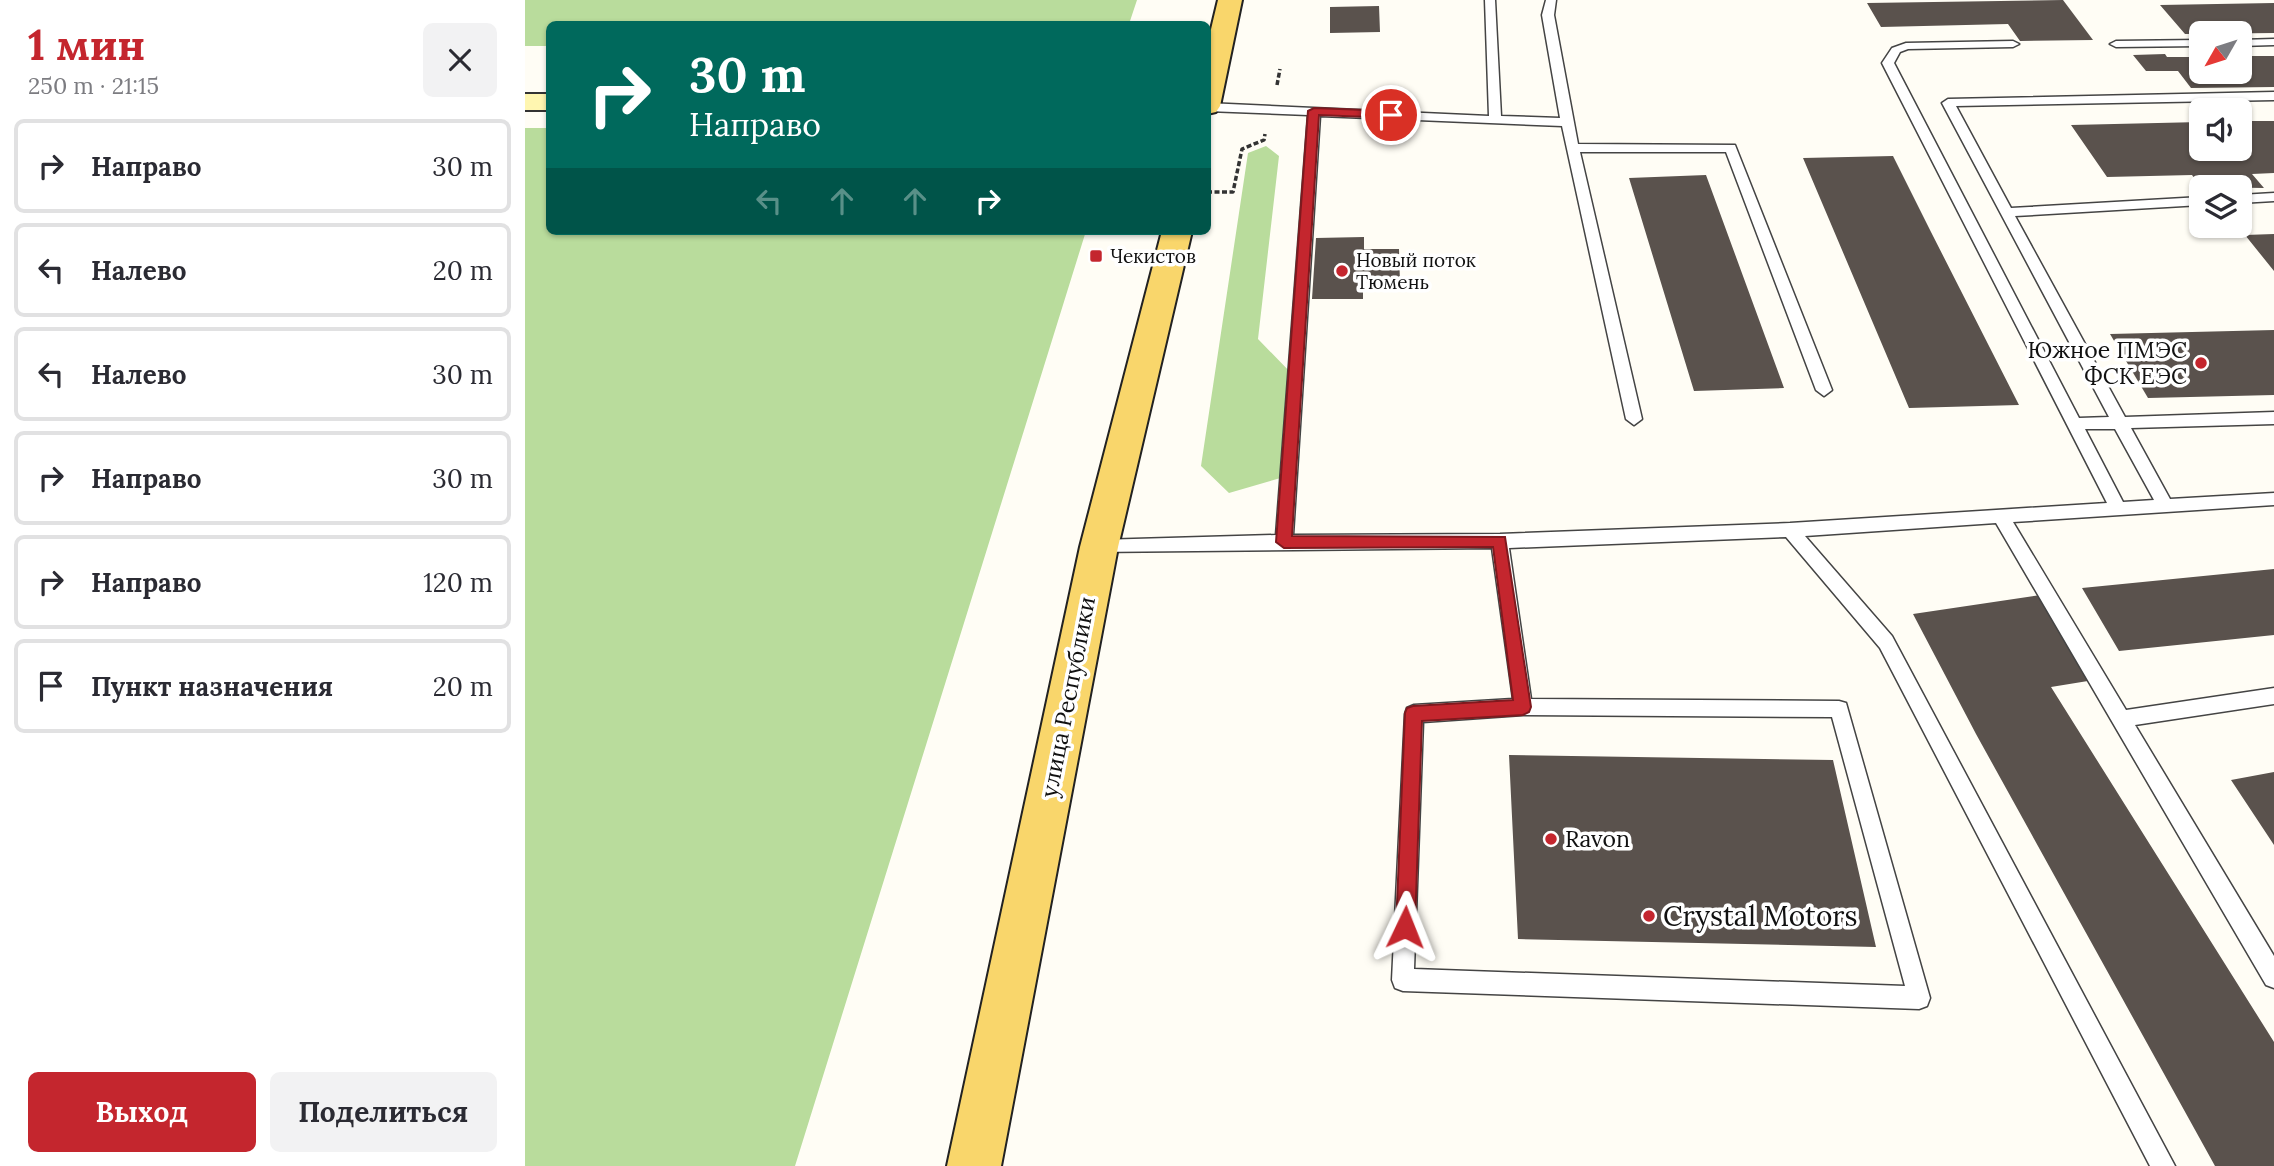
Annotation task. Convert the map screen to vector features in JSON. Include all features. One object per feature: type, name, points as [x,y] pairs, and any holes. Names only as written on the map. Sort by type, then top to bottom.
[{"type":"main road","points":[[1211,88],[1230,0]]},
{"type":"main road","points":[[525,102],[546,102]]},
{"type":"main road","name":"улица Республики","points":[[974,1166],[1098,547],[1176,235]]},
{"type":"lane","points":[[1490,0],[1495,120]]},
{"type":"lane","points":[[1551,0],[1548,15],[1572,148],[1634,419]]},
{"type":"lane","points":[[2116,44],[2189,43]]},
{"type":"lane","points":[[2252,43],[2274,43]]},
{"type":"lane","points":[[2013,44],[1906,46],[1896,50],[1888,63],[2117,509]]},
{"type":"lane","points":[[2165,506],[1948,103],[2274,96]]},
{"type":"lane","points":[[1211,107],[1567,122]]},
{"type":"lane","points":[[1284,542],[1314,111]]},
{"type":"lane","points":[[1572,148],[1731,148],[1824,390]]},
{"type":"lane","points":[[2252,198],[2274,197]]},
{"type":"lane","points":[[2006,212],[2189,202]]},
{"type":"lane","points":[[2072,424],[2274,418]]},
{"type":"lane","points":[[1098,547],[1284,542],[1500,541],[1790,530],[2274,499]]},
{"type":"lane","points":[[2002,518],[2274,978]]},
{"type":"lane","points":[[1790,530],[1885,642],[2164,1166]]},
{"type":"lane","points":[[1500,541],[1523,707]]},
{"type":"lane","points":[[2121,719],[2274,696]]},
{"type":"lane","points":[[1523,707],[1839,709],[1919,998],[1403,980],[1413,713],[1523,707]]},
{"type":"path","points":[[1211,192],[1234,192],[1242,149],[1264,140],[1280,69]]},
{"type":"green space","points":[[525,0],[1137,0],[1130,21],[546,21],[546,46],[525,46]]},
{"type":"green space","points":[[525,128],[546,128],[546,235],[1085,235],[795,1166],[525,1166]]},
{"type":"green space","points":[[1266,146],[1279,156],[1258,339],[1293,375],[1284,477],[1229,493],[1201,466],[1248,153]]},
{"type":"building","points":[[2063,0],[2093,40],[2020,41],[2008,24],[1881,27],[1867,3]]},
{"type":"building","points":[[2274,3],[2274,33],[2252,33],[2252,21],[2189,21],[2189,34],[2185,34],[2160,5]]},
{"type":"building","points":[[1379,6],[1380,32],[1330,33],[1330,7]]},
{"type":"building","points":[[2165,54],[2167,57],[2189,57],[2189,84],[2252,84],[2252,56],[2274,56],[2274,87],[2191,88],[2178,71],[2146,71],[2133,55]]},
{"type":"building","points":[[2252,121],[2274,121],[2274,173],[2252,174],[2264,188],[2252,188],[2252,175],[2107,177],[2071,125],[2189,122],[2189,161],[2252,161]]},
{"type":"building","points":[[1893,156],[2019,405],[1909,408],[1803,158]]},
{"type":"building","points":[[1706,175],[1784,388],[1694,391],[1629,178]]},
{"type":"building","points":[[2274,234],[2274,271],[2247,238],[2252,238],[2252,235]]},
{"type":"building","points":[[1364,237],[1364,249],[1399,249],[1400,283],[1363,283],[1363,299],[1312,299],[1316,238]]},
{"type":"building","name":"Южное ПМЭС ФСК ЕЭС","points":[[2274,330],[2274,395],[2148,398],[2110,334]]},
{"type":"building","points":[[2274,569],[2274,635],[2119,651],[2082,588]]},
{"type":"building","points":[[2041,595],[2094,680],[2051,687],[2274,1042],[2274,1166],[2215,1166],[1976,734],[1913,614]]},
{"type":"building","points":[[1509,755],[1833,760],[1876,947],[1518,939]]},
{"type":"building","points":[[2274,772],[2274,845],[2231,780]]},
{"type":"place","name":"Чекистов","points":[[1096,256]]},
{"type":"place","name":"Новый поток Тюмень","points":[[1342,271]]},
{"type":"place","name":"Южное ПМЭС ФСК ЕЭС","points":[[2201,363]]},
{"type":"place","name":"Ravon","points":[[1551,839]]},
{"type":"place","name":"Crystal Motors","points":[[1649,916]]},
{"type":"route","points":[[1391,115],[1314,111],[1284,542],[1500,541],[1523,707],[1413,713],[1405,927]]}]
